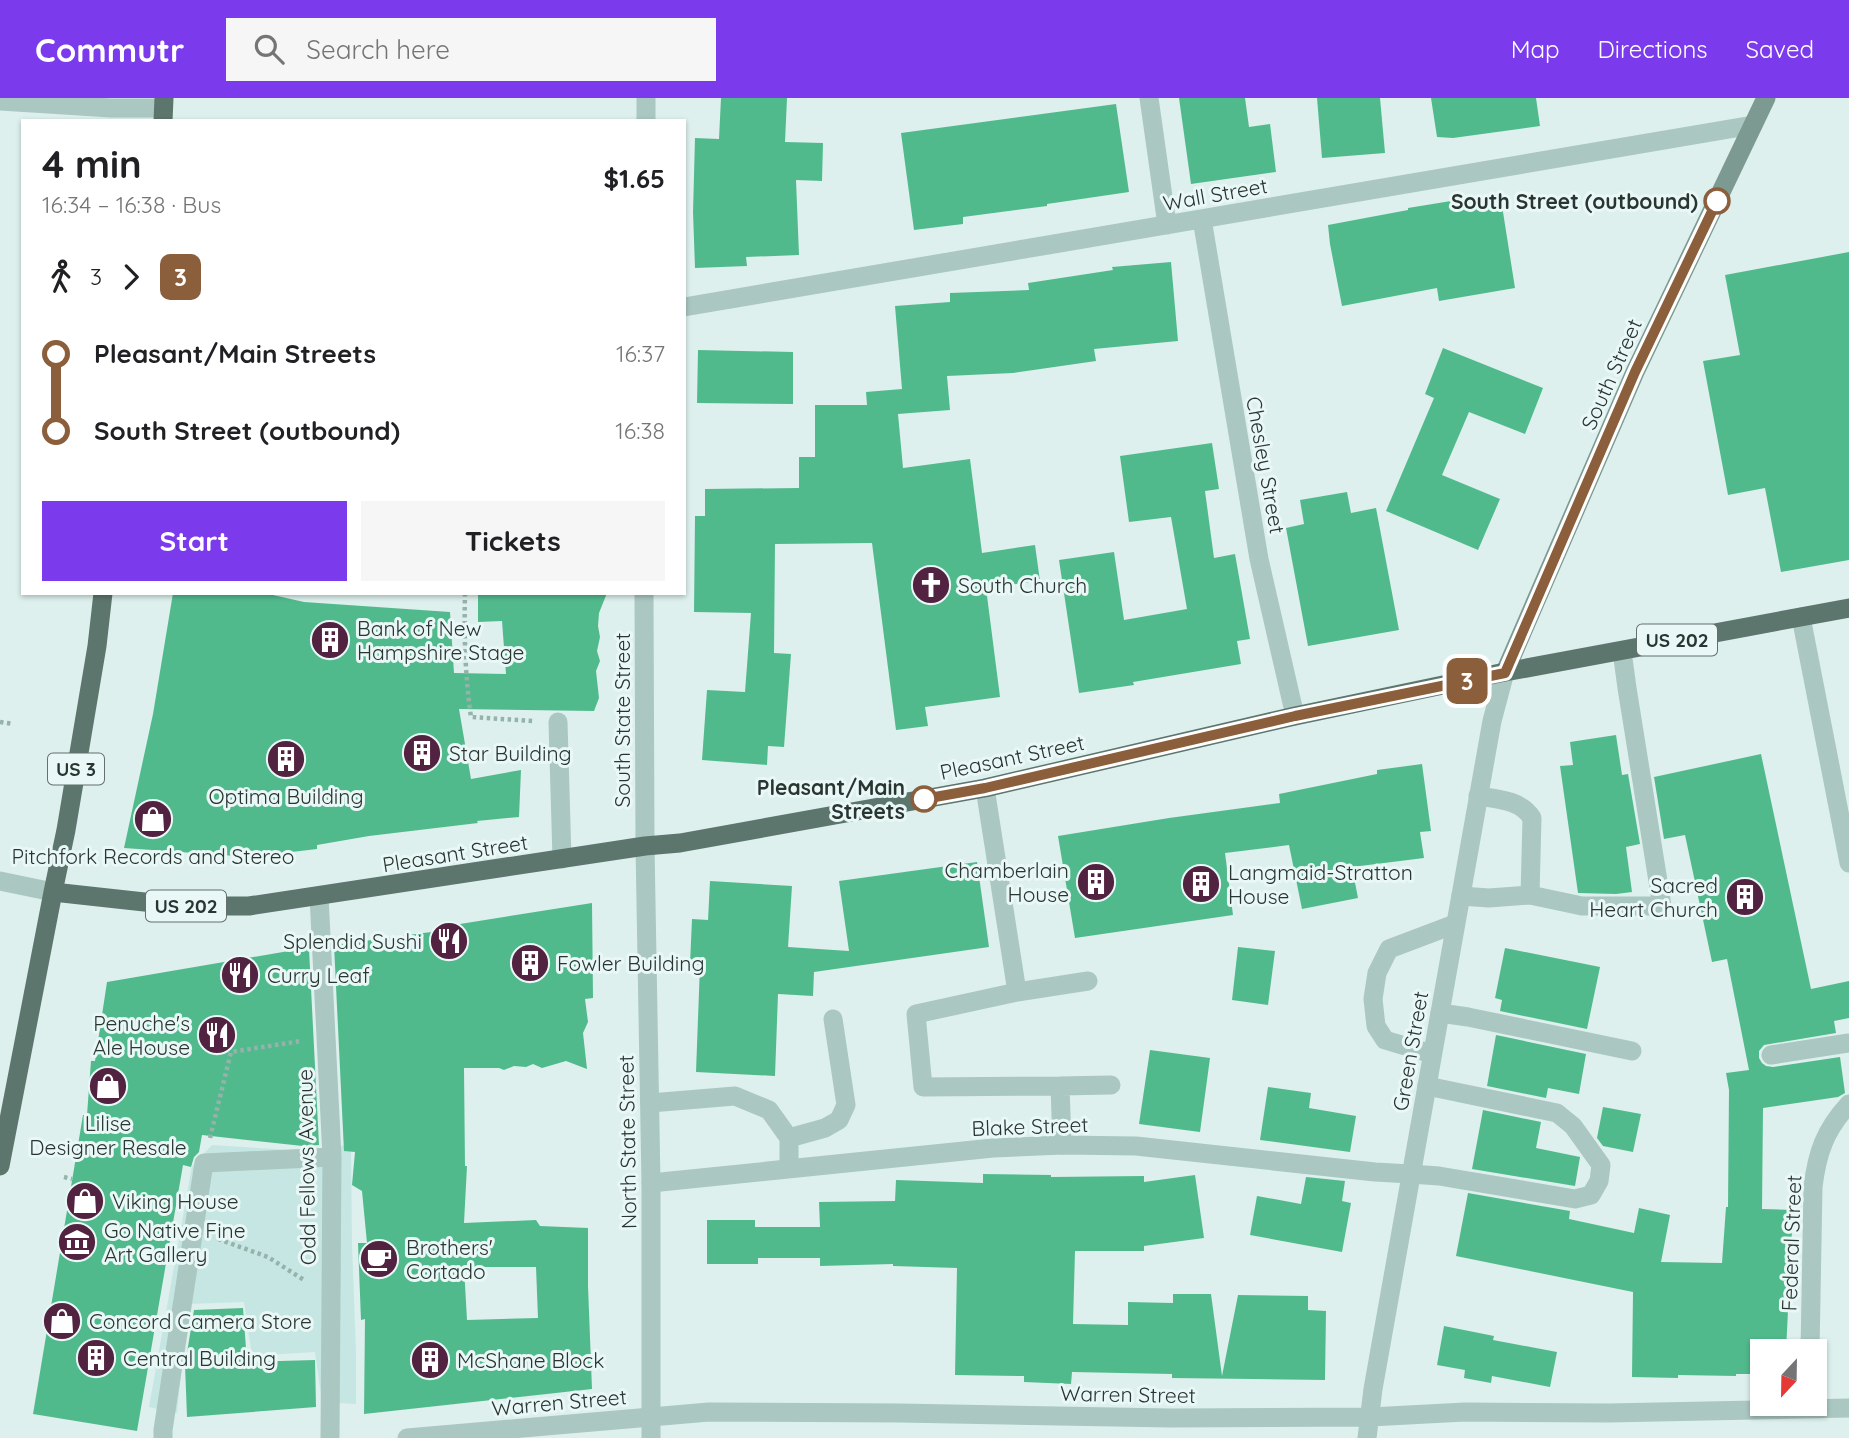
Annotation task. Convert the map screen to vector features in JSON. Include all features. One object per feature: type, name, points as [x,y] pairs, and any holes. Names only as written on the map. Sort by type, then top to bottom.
[{"type":"main road","name":"South Street","points":[[1505,673],[1635,372],[1766,98]]},
{"type":"main road","name":"US 3","points":[[0,1166],[66,830],[97,646],[103,595]]},
{"type":"main road","name":"Pleasant Street","points":[[53,892],[181,906],[249,906],[680,843],[985,788],[1295,716],[1622,650],[1849,608]]},
{"type":"street","points":[[646,98],[646,119]]},
{"type":"street","points":[[1149,98],[1167,225]]},
{"type":"street","points":[[0,101],[163,109]]},
{"type":"street","name":"Wall Street","points":[[686,307],[1753,125]]},
{"type":"street","name":"Chesley Street","points":[[1202,219],[1259,559],[1295,716]]},
{"type":"street","name":"South State Street","points":[[644,595],[645,846]]},
{"type":"street","points":[[1801,617],[1849,863]]},
{"type":"street","points":[[1461,896],[1489,898],[1530,895],[1582,906],[1662,906],[1622,650]]},
{"type":"street","name":"Green Street","points":[[1367,1438],[1373,1389],[1478,796],[1492,721],[1505,673]]},
{"type":"street","points":[[558,722],[562,859]]},
{"type":"street","points":[[985,788],[1017,992]]},
{"type":"street","points":[[1478,796],[1520,806],[1528,811],[1532,818],[1530,895]]},
{"type":"street","name":"North State Street","points":[[645,846],[651,1183],[651,1438]]},
{"type":"street","points":[[0,881],[53,892]]},
{"type":"street","name":"Odd Fellows Avenue","points":[[319,896],[332,1157],[330,1438]]},
{"type":"street","points":[[1432,1054],[1385,1040],[1376,1026],[1373,999],[1377,973],[1390,949],[1455,924]]},
{"type":"street","points":[[1088,981],[1017,992],[916,1014],[923,1087],[1111,1085]]},
{"type":"street","points":[[1440,1013],[1632,1051]]},
{"type":"street","points":[[789,1138],[825,1128],[839,1120],[846,1105],[833,1019]]},
{"type":"street","points":[[1771,1055],[1849,1043]]},
{"type":"street","points":[[1060,1086],[1062,1145]]},
{"type":"street","name":"Blake Street","points":[[651,1183],[993,1148],[1062,1145],[1136,1146],[1411,1174],[1575,1199],[1591,1195],[1600,1181],[1601,1165],[1573,1126],[1557,1113],[1427,1086]]},
{"type":"street","points":[[650,1102],[735,1096],[768,1110],[789,1138],[789,1168]]},
{"type":"street","name":"Federal Street","points":[[1811,1339],[1813,1187],[1816,1160],[1825,1138],[1849,1104]]},
{"type":"street","points":[[163,1438],[204,1163],[332,1157]]},
{"type":"street","name":"Warren Street","points":[[1827,1407],[1849,1408]]},
{"type":"street","name":"Warren Street","points":[[407,1438],[709,1412],[1170,1418],[1370,1417],[1465,1412],[1609,1413],[1750,1408]]},
{"type":"path","points":[[465,595],[464,642],[471,717],[558,722]]},
{"type":"path","points":[[0,722],[13,724]]},
{"type":"path","points":[[204,1163],[231,1052],[326,1038]]},
{"type":"path","points":[[64,1177],[72,1179]]},
{"type":"path","points":[[194,1232],[268,1257],[331,1298]]},
{"type":"shaded area","points":[[351,1143],[356,1404],[322,1402],[315,1352],[252,1356],[244,1302],[188,1304],[177,1413],[149,1407],[192,1166],[212,1145],[321,1152]]},
{"type":"building","points":[[721,98],[787,98],[785,142],[823,143],[822,181],[796,180],[799,255],[746,257],[747,266],[695,268],[695,138],[719,139]]},
{"type":"building","points":[[1179,98],[1245,98],[1249,127],[1270,124],[1276,172],[1191,184]]},
{"type":"building","points":[[1317,98],[1380,98],[1385,153],[1322,158]]},
{"type":"building","points":[[1431,98],[1536,98],[1540,126],[1453,138],[1437,137]]},
{"type":"building","points":[[1116,104],[1129,192],[963,217],[963,224],[914,230],[901,133]]},
{"type":"building","points":[[1500,193],[1515,288],[1439,301],[1437,288],[1342,306],[1328,225]]},
{"type":"building","points":[[1849,252],[1849,560],[1781,572],[1765,488],[1728,495],[1703,361],[1740,355],[1725,275]]},
{"type":"building","points":[[1171,262],[1178,341],[1094,349],[1096,361],[1013,373],[947,376],[950,410],[898,414],[903,468],[970,459],[982,553],[1035,545],[1040,581],[986,588],[1000,697],[925,707],[928,726],[896,730],[872,543],[775,544],[774,653],[791,654],[784,747],[768,746],[767,765],[702,760],[707,690],[745,692],[751,613],[694,612],[695,516],[705,516],[705,489],[799,488],[799,457],[815,457],[815,405],[867,405],[866,392],[902,389],[895,306],[950,302],[950,293],[1029,290],[1028,283],[1113,270],[1112,267]]},
{"type":"building","points":[[1443,348],[1543,388],[1525,434],[1469,412],[1442,475],[1500,499],[1478,550],[1386,511],[1434,398],[1425,394]]},
{"type":"building","points":[[698,350],[793,352],[793,404],[697,403]]},
{"type":"building","points":[[1212,443],[1219,489],[1205,491],[1214,558],[1235,554],[1250,639],[1237,641],[1241,664],[1079,693],[1059,560],[1114,552],[1124,620],[1187,609],[1171,517],[1129,522],[1120,456]]},
{"type":"building","points":[[1347,492],[1351,513],[1376,508],[1399,630],[1308,646],[1286,528],[1304,524],[1300,500]]},
{"type":"building","points":[[173,595],[273,595],[304,602],[450,612],[454,673],[506,674],[502,621],[478,622],[478,595],[606,595],[599,613],[600,637],[597,651],[600,661],[596,671],[599,698],[594,711],[459,709],[471,779],[521,770],[519,817],[369,836],[317,845],[317,849],[250,857],[124,848],[153,714]]},
{"type":"building","points":[[1616,735],[1622,775],[1628,774],[1640,844],[1626,847],[1632,892],[1578,893],[1560,766],[1573,765],[1570,742]]},
{"type":"building","points":[[1761,754],[1811,989],[1849,981],[1849,1018],[1834,1021],[1836,1033],[1764,1045],[1759,1051],[1762,1063],[1773,1067],[1840,1057],[1845,1093],[1838,1097],[1763,1108],[1762,1209],[1793,1210],[1787,1339],[1750,1339],[1750,1374],[1678,1375],[1678,1378],[1632,1377],[1633,1292],[1456,1256],[1468,1193],[1570,1211],[1569,1219],[1634,1233],[1639,1208],[1670,1215],[1661,1262],[1722,1263],[1728,1207],[1729,1090],[1726,1073],[1749,1070],[1727,959],[1712,962],[1685,835],[1664,839],[1654,777]]},
{"type":"building","points":[[1422,764],[1431,831],[1420,832],[1424,858],[1352,867],[1358,898],[1302,909],[1289,845],[1225,853],[1233,915],[1075,938],[1058,836],[1280,803],[1279,794],[1377,774],[1377,770]]},
{"type":"building","points":[[977,862],[989,947],[814,972],[813,996],[778,994],[775,1076],[696,1072],[700,965],[690,964],[692,919],[708,920],[710,881],[792,886],[788,947],[849,951],[839,881]]},
{"type":"building","points":[[592,903],[593,998],[585,999],[588,1022],[583,1033],[587,1069],[566,1061],[542,1068],[533,1064],[504,1070],[464,1068],[467,1166],[464,1223],[536,1220],[540,1226],[588,1228],[592,1389],[364,1414],[365,1319],[361,1320],[358,1243],[367,1243],[362,1191],[352,1185],[355,1152],[344,1151],[334,945],[461,928],[460,924]],"holes":[[[464,1267],[536,1267],[538,1318],[467,1320]]]},
{"type":"building","points":[[1238,947],[1275,951],[1268,1005],[1232,1000]]},
{"type":"building","points":[[1505,948],[1600,967],[1587,1029],[1500,1011],[1502,1000],[1495,998]]},
{"type":"building","points":[[309,949],[319,1145],[303,1146],[202,1135],[199,1152],[191,1167],[183,1165],[137,1431],[33,1414],[83,1115],[87,1115],[91,1061],[95,1061],[107,982]]},
{"type":"building","points":[[1496,1035],[1586,1054],[1579,1094],[1548,1088],[1546,1098],[1487,1086]]},
{"type":"building","points":[[1150,1050],[1210,1058],[1200,1132],[1139,1124]]},
{"type":"building","points":[[1268,1087],[1311,1093],[1309,1108],[1356,1116],[1350,1152],[1260,1140]]},
{"type":"building","points":[[1603,1107],[1641,1114],[1633,1152],[1603,1146],[1597,1138]]},
{"type":"building","points":[[1483,1110],[1541,1122],[1536,1148],[1580,1157],[1575,1186],[1472,1169]]},
{"type":"building","points":[[983,1174],[1051,1177],[1144,1176],[1144,1182],[1195,1175],[1204,1238],[1144,1246],[1144,1251],[1075,1251],[1073,1324],[1128,1325],[1128,1302],[1173,1303],[1173,1294],[1211,1294],[1222,1376],[1238,1295],[1308,1296],[1308,1310],[1326,1311],[1325,1380],[1172,1378],[1172,1374],[1072,1372],[1071,1384],[1024,1382],[1024,1376],[955,1375],[957,1268],[893,1264],[820,1266],[820,1258],[758,1258],[758,1264],[707,1264],[707,1220],[755,1220],[755,1227],[820,1227],[819,1202],[895,1201],[896,1180],[983,1183]]},
{"type":"building","points":[[1306,1177],[1345,1181],[1342,1201],[1351,1203],[1342,1252],[1250,1235],[1257,1196],[1301,1204]]},
{"type":"building","points":[[243,1308],[247,1362],[315,1360],[316,1407],[187,1417],[185,1365],[194,1310]]},
{"type":"building","points":[[1444,1326],[1494,1336],[1493,1340],[1557,1352],[1550,1387],[1492,1376],[1491,1383],[1464,1378],[1465,1370],[1437,1365]]},
{"type":"bus line","name":"3","points":[[924,799],[985,788],[1295,716],[1505,673],[1635,372],[1717,201]]},
{"type":"place","name":"South Street (outbound)","points":[[1717,201]]},
{"type":"place","name":"South Church","points":[[931,585]]},
{"type":"place","name":"Bank of New Hampshire Stage","points":[[330,640]]},
{"type":"place","name":"Star Building","points":[[422,753]]},
{"type":"place","name":"Optima Building","points":[[286,759]]},
{"type":"place","name":"Pleasant/Main Streets","points":[[924,799]]},
{"type":"place","name":"Pitchfork Records and Stereo","points":[[153,819]]},
{"type":"place","name":"Chamberlain House","points":[[1096,882]]},
{"type":"place","name":"Langmaid-Stratton House","points":[[1201,884]]},
{"type":"place","name":"Sacred Heart Church","points":[[1745,897]]},
{"type":"place","name":"Splendid Sushi","points":[[449,941]]},
{"type":"place","name":"Fowler Building","points":[[530,963]]},
{"type":"place","name":"Curry Leaf","points":[[240,975]]},
{"type":"place","name":"Penuche's Ale House","points":[[217,1035]]},
{"type":"place","name":"Lilise Designer Resale","points":[[108,1086]]},
{"type":"place","name":"Viking House","points":[[85,1201]]},
{"type":"place","name":"Go Native Fine Art Gallery","points":[[77,1242]]},
{"type":"place","name":"Brothers' Cortado","points":[[379,1259]]},
{"type":"place","name":"Concord Camera Store","points":[[62,1321]]},
{"type":"place","name":"Central Building","points":[[96,1358]]},
{"type":"place","name":"McShane Block","points":[[430,1360]]}]
